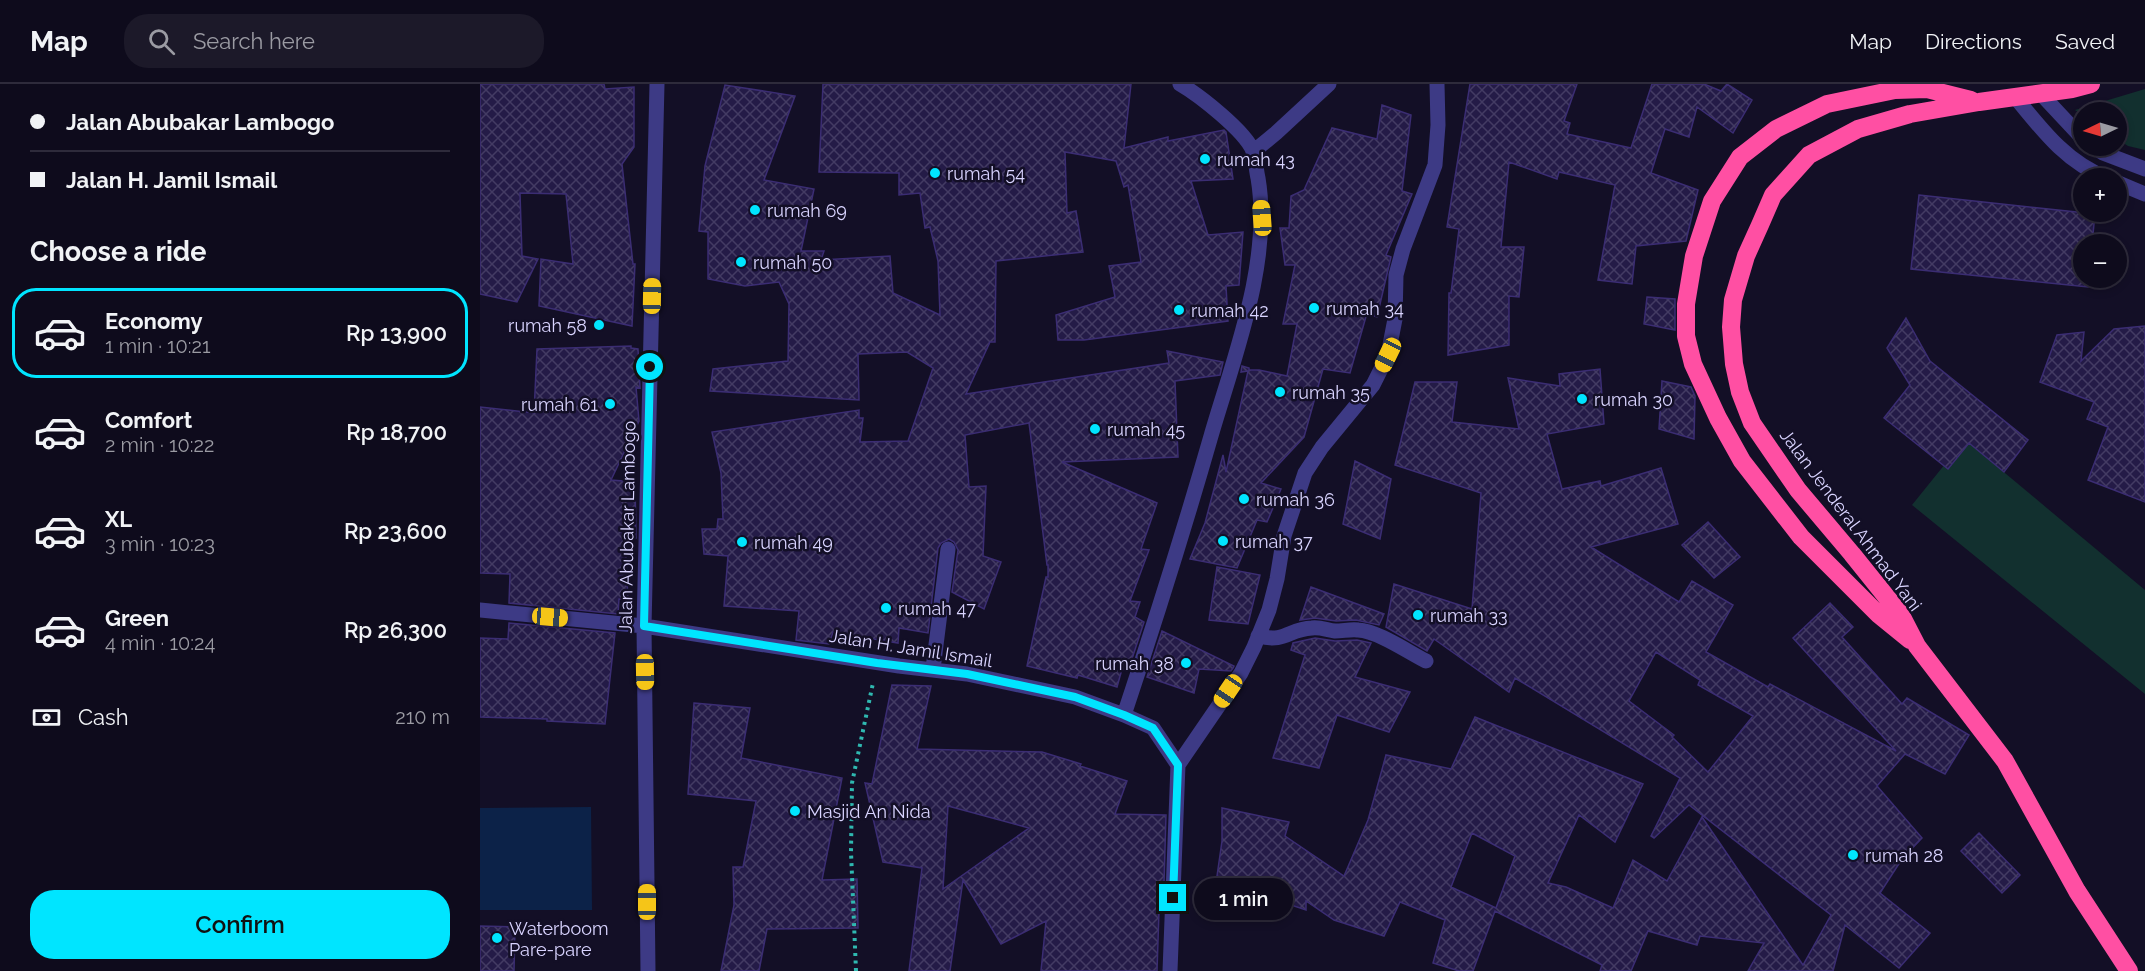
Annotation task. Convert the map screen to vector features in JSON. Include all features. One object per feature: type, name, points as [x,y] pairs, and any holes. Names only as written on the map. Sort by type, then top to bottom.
[{"type":"highway","name":"Jalan Jenderal Ahmad Yani","points":[[2091,84],[1910,114],[1858,129],[1809,155],[1773,195],[1746,256],[1733,300],[1731,327],[1734,364],[1740,392],[1752,423],[1798,490],[1900,615],[1917,646],[2005,761],[2077,891],[2129,971]]},
{"type":"highway","name":"Jalan Jenderal Ahmad Yani","points":[[1917,646],[1878,614],[1801,537],[1742,461],[1718,418],[1693,364],[1686,336],[1686,304],[1694,256],[1712,201],[1740,157],[1776,129],[1827,104],[1895,90],[1927,89],[1979,102]]},
{"type":"street","name":"Jalan Abubakar Lambogo","points":[[648,971],[644,626],[657,84]]},
{"type":"street","points":[[1124,715],[1178,553],[1238,345],[1256,269],[1262,218],[1253,152],[1230,125],[1194,92],[1180,84]]},
{"type":"street","points":[[1253,152],[1329,84]]},
{"type":"street","points":[[1170,971],[1178,765],[1240,673],[1258,636],[1269,610],[1284,536],[1305,474],[1322,447],[1373,384],[1388,355],[1395,319],[1396,275],[1403,249],[1435,165],[1438,125],[1437,84]]},
{"type":"street","points":[[2041,94],[2073,128]]},
{"type":"street","points":[[2016,98],[2046,134],[2071,159],[2085,168]]},
{"type":"street","points":[[2111,156],[2145,169]]},
{"type":"street","points":[[2127,187],[2145,194]]},
{"type":"street","points":[[933,669],[948,549]]},
{"type":"street","name":"Jalan H. Jamil Ismail","points":[[480,610],[644,626],[877,663],[967,674],[1075,697],[1153,728],[1178,765]]},
{"type":"street","points":[[1258,636],[1270,639],[1282,638],[1310,628],[1358,630],[1370,632],[1426,661]]},
{"type":"path","points":[[856,971],[851,852],[852,783],[877,663]]},
{"type":"green space","points":[[2145,89],[2145,150],[2127,145],[2127,102],[2102,102]]},
{"type":"green space","points":[[1962,443],[1969,443],[2145,590],[2145,694],[1912,505]]},
{"type":"water","points":[[591,807],[592,910],[480,910],[480,808]]},
{"type":"building","points":[[480,84],[604,84],[605,89],[634,87],[634,147],[622,164],[633,264],[635,264],[632,326],[539,306],[541,259],[573,264],[566,194],[520,193],[522,256],[538,259],[517,302],[480,294]]},
{"type":"building","points":[[823,84],[1131,84],[1124,148],[1168,137],[1168,141],[1224,130],[1226,132],[1233,179],[1191,181],[1208,235],[1243,232],[1239,285],[1226,286],[1228,321],[1084,340],[1058,340],[1056,315],[1115,297],[1109,266],[1141,262],[1128,185],[1124,187],[1116,161],[1065,152],[1067,213],[1076,211],[1083,252],[996,261],[995,342],[990,342],[966,394],[1169,363],[1167,351],[1223,362],[1220,375],[1175,381],[1178,457],[1062,462],[1157,503],[1141,549],[1149,550],[1130,601],[1140,602],[1135,617],[1144,622],[1128,671],[1122,669],[1117,687],[1078,675],[1077,678],[1027,666],[1046,577],[1048,577],[1029,423],[965,435],[969,487],[986,486],[983,556],[1001,562],[984,609],[952,592],[958,550],[954,542],[949,539],[941,543],[938,548],[928,633],[899,628],[898,643],[833,632],[829,644],[796,640],[799,611],[724,606],[728,556],[704,554],[702,529],[717,529],[718,519],[723,519],[721,473],[712,432],[859,410],[859,418],[863,418],[860,442],[908,441],[933,368],[907,352],[858,354],[859,400],[710,391],[713,369],[788,361],[789,304],[779,282],[745,286],[708,279],[708,232],[699,231],[705,166],[725,85],[795,96],[764,180],[814,189],[801,251],[824,251],[821,260],[890,256],[893,293],[940,315],[938,261],[930,227],[925,228],[920,193],[899,195],[899,173],[819,172]]},
{"type":"building","points":[[1470,84],[1577,84],[1564,121],[1570,123],[1567,134],[1631,148],[1652,84],[1704,84],[1721,91],[1727,84],[1752,100],[1733,133],[1697,107],[1689,137],[1665,129],[1651,173],[1698,190],[1686,241],[1636,246],[1632,284],[1598,280],[1615,185],[1559,172],[1557,179],[1509,162],[1501,247],[1524,247],[1519,297],[1509,296],[1509,345],[1448,355],[1449,293],[1451,293],[1459,229],[1447,227]]},
{"type":"building","points":[[1382,105],[1411,115],[1402,191],[1412,194],[1386,255],[1391,257],[1377,317],[1367,313],[1350,373],[1323,369],[1304,437],[1261,483],[1281,489],[1267,522],[1257,520],[1237,568],[1190,559],[1205,523],[1223,455],[1226,472],[1248,371],[1241,372],[1242,366],[1249,370],[1287,376],[1297,324],[1283,324],[1295,265],[1285,265],[1280,228],[1289,228],[1291,196],[1304,190],[1332,128],[1377,139]]},
{"type":"building","points":[[1919,195],[2073,212],[2073,222],[2094,222],[2093,234],[2073,234],[2073,285],[1911,269]]},
{"type":"building","points":[[1647,297],[1675,299],[1675,330],[1644,324]]},
{"type":"building","points":[[1906,318],[1930,361],[2028,440],[2004,472],[1969,443],[1948,469],[1884,418],[1910,385],[1887,348]]},
{"type":"building","points":[[2145,326],[2145,502],[2088,480],[2108,427],[2087,419],[2094,402],[2040,382],[2057,335],[2084,332],[2081,361],[2114,329]]},
{"type":"building","points":[[631,346],[631,348],[638,349],[640,388],[636,387],[639,421],[611,480],[635,482],[636,538],[625,538],[628,600],[619,599],[618,614],[509,603],[510,574],[480,573],[480,407],[534,413],[537,349]]},
{"type":"building","points":[[1600,369],[1604,424],[1547,434],[1562,489],[1600,481],[1601,486],[1661,468],[1678,524],[1591,547],[1679,602],[1692,581],[1733,605],[1706,652],[1768,687],[1770,684],[1896,751],[1793,638],[1830,603],[1853,627],[1842,637],[1902,704],[1907,698],[1969,735],[1945,774],[1905,754],[1877,786],[1922,838],[1902,859],[1880,893],[1930,933],[1899,968],[1845,925],[1833,971],[1748,971],[1764,943],[1700,936],[1697,945],[1648,931],[1631,971],[1600,971],[1602,965],[1495,911],[1473,971],[1459,971],[1433,963],[1445,920],[1400,902],[1384,936],[1334,920],[1306,901],[1306,910],[1261,895],[1217,876],[1222,841],[1222,808],[1289,822],[1285,836],[1344,876],[1368,820],[1386,755],[1451,769],[1475,717],[1643,784],[1615,842],[1579,815],[1548,883],[1566,887],[1613,908],[1633,860],[1667,881],[1702,817],[1803,965],[1831,915],[1689,805],[1654,838],[1651,836],[1680,778],[1515,678],[1509,692],[1434,639],[1427,651],[1386,627],[1394,584],[1472,609],[1481,493],[1395,465],[1415,382],[1457,382],[1452,422],[1519,429],[1508,378],[1560,386],[1559,374]],"holes":[[[1656,652],[1700,680],[1698,685],[1753,716],[1708,772],[1672,737],[1674,735],[1629,701]],[[1472,833],[1515,856],[1496,908],[1451,887]]]},
{"type":"building","points":[[1662,381],[1691,387],[1695,396],[1694,439],[1659,429]]},
{"type":"building","points":[[1355,461],[1391,479],[1380,539],[1343,524]]},
{"type":"building","points":[[1708,522],[1740,557],[1714,578],[1682,545]]},
{"type":"building","points":[[1217,567],[1260,575],[1248,624],[1209,620]]},
{"type":"building","points":[[1311,587],[1384,614],[1379,625],[1356,620],[1336,621],[1315,618],[1300,620]]},
{"type":"building","points":[[509,623],[615,633],[605,724],[480,717],[480,638],[508,639]]},
{"type":"building","name":"rumah 38","points":[[1162,631],[1234,666],[1233,668],[1231,671],[1199,669],[1194,693],[1147,677]]},
{"type":"building","points":[[1315,638],[1371,643],[1355,677],[1410,692],[1389,732],[1337,715],[1319,768],[1273,758],[1305,655],[1291,650],[1293,643]]},
{"type":"building","points":[[892,685],[931,686],[917,749],[1042,752],[1127,781],[1115,814],[1166,815],[1164,883],[1160,882],[1157,971],[1041,971],[1046,921],[1001,944],[963,880],[950,971],[909,971],[922,868],[883,862],[865,783],[872,784]],"holes":[[[948,806],[1029,828],[943,889]]]},
{"type":"building","points":[[694,703],[750,708],[741,758],[842,778],[822,880],[857,879],[858,928],[767,929],[759,971],[721,971],[734,905],[733,867],[743,867],[756,801],[688,794]]},
{"type":"building","points":[[1979,833],[2020,875],[2002,893],[1961,851]]},
{"type":"building","points":[[480,926],[515,927],[514,971],[480,971]]},
{"type":"place","name":"rumah 43","points":[[1205,159]]},
{"type":"place","name":"rumah 54","points":[[935,173]]},
{"type":"place","name":"rumah 69","points":[[755,210]]},
{"type":"place","name":"rumah 50","points":[[741,262]]},
{"type":"place","name":"rumah 34","points":[[1314,308]]},
{"type":"place","name":"rumah 42","points":[[1179,310]]},
{"type":"place","name":"rumah 58","points":[[599,325]]},
{"type":"place","name":"rumah 35","points":[[1280,392]]},
{"type":"place","name":"rumah 30","points":[[1582,399]]},
{"type":"place","name":"rumah 61","points":[[610,404]]},
{"type":"place","name":"rumah 45","points":[[1095,429]]},
{"type":"place","name":"rumah 36","points":[[1244,499]]},
{"type":"place","name":"rumah 37","points":[[1223,541]]},
{"type":"place","name":"rumah 49","points":[[742,542]]},
{"type":"place","name":"rumah 47","points":[[886,608]]},
{"type":"place","name":"rumah 33","points":[[1418,615]]},
{"type":"place","name":"rumah 38","points":[[1186,663]]},
{"type":"place","name":"Masjid An Nida","points":[[795,811]]},
{"type":"place","name":"rumah 28","points":[[1853,855]]},
{"type":"place","name":"Waterboom Pare-pare","points":[[497,938]]},
{"type":"route","points":[[650,367],[644,626],[877,663],[967,674],[1075,697],[1153,728],[1178,765],[1173,898]]}]
